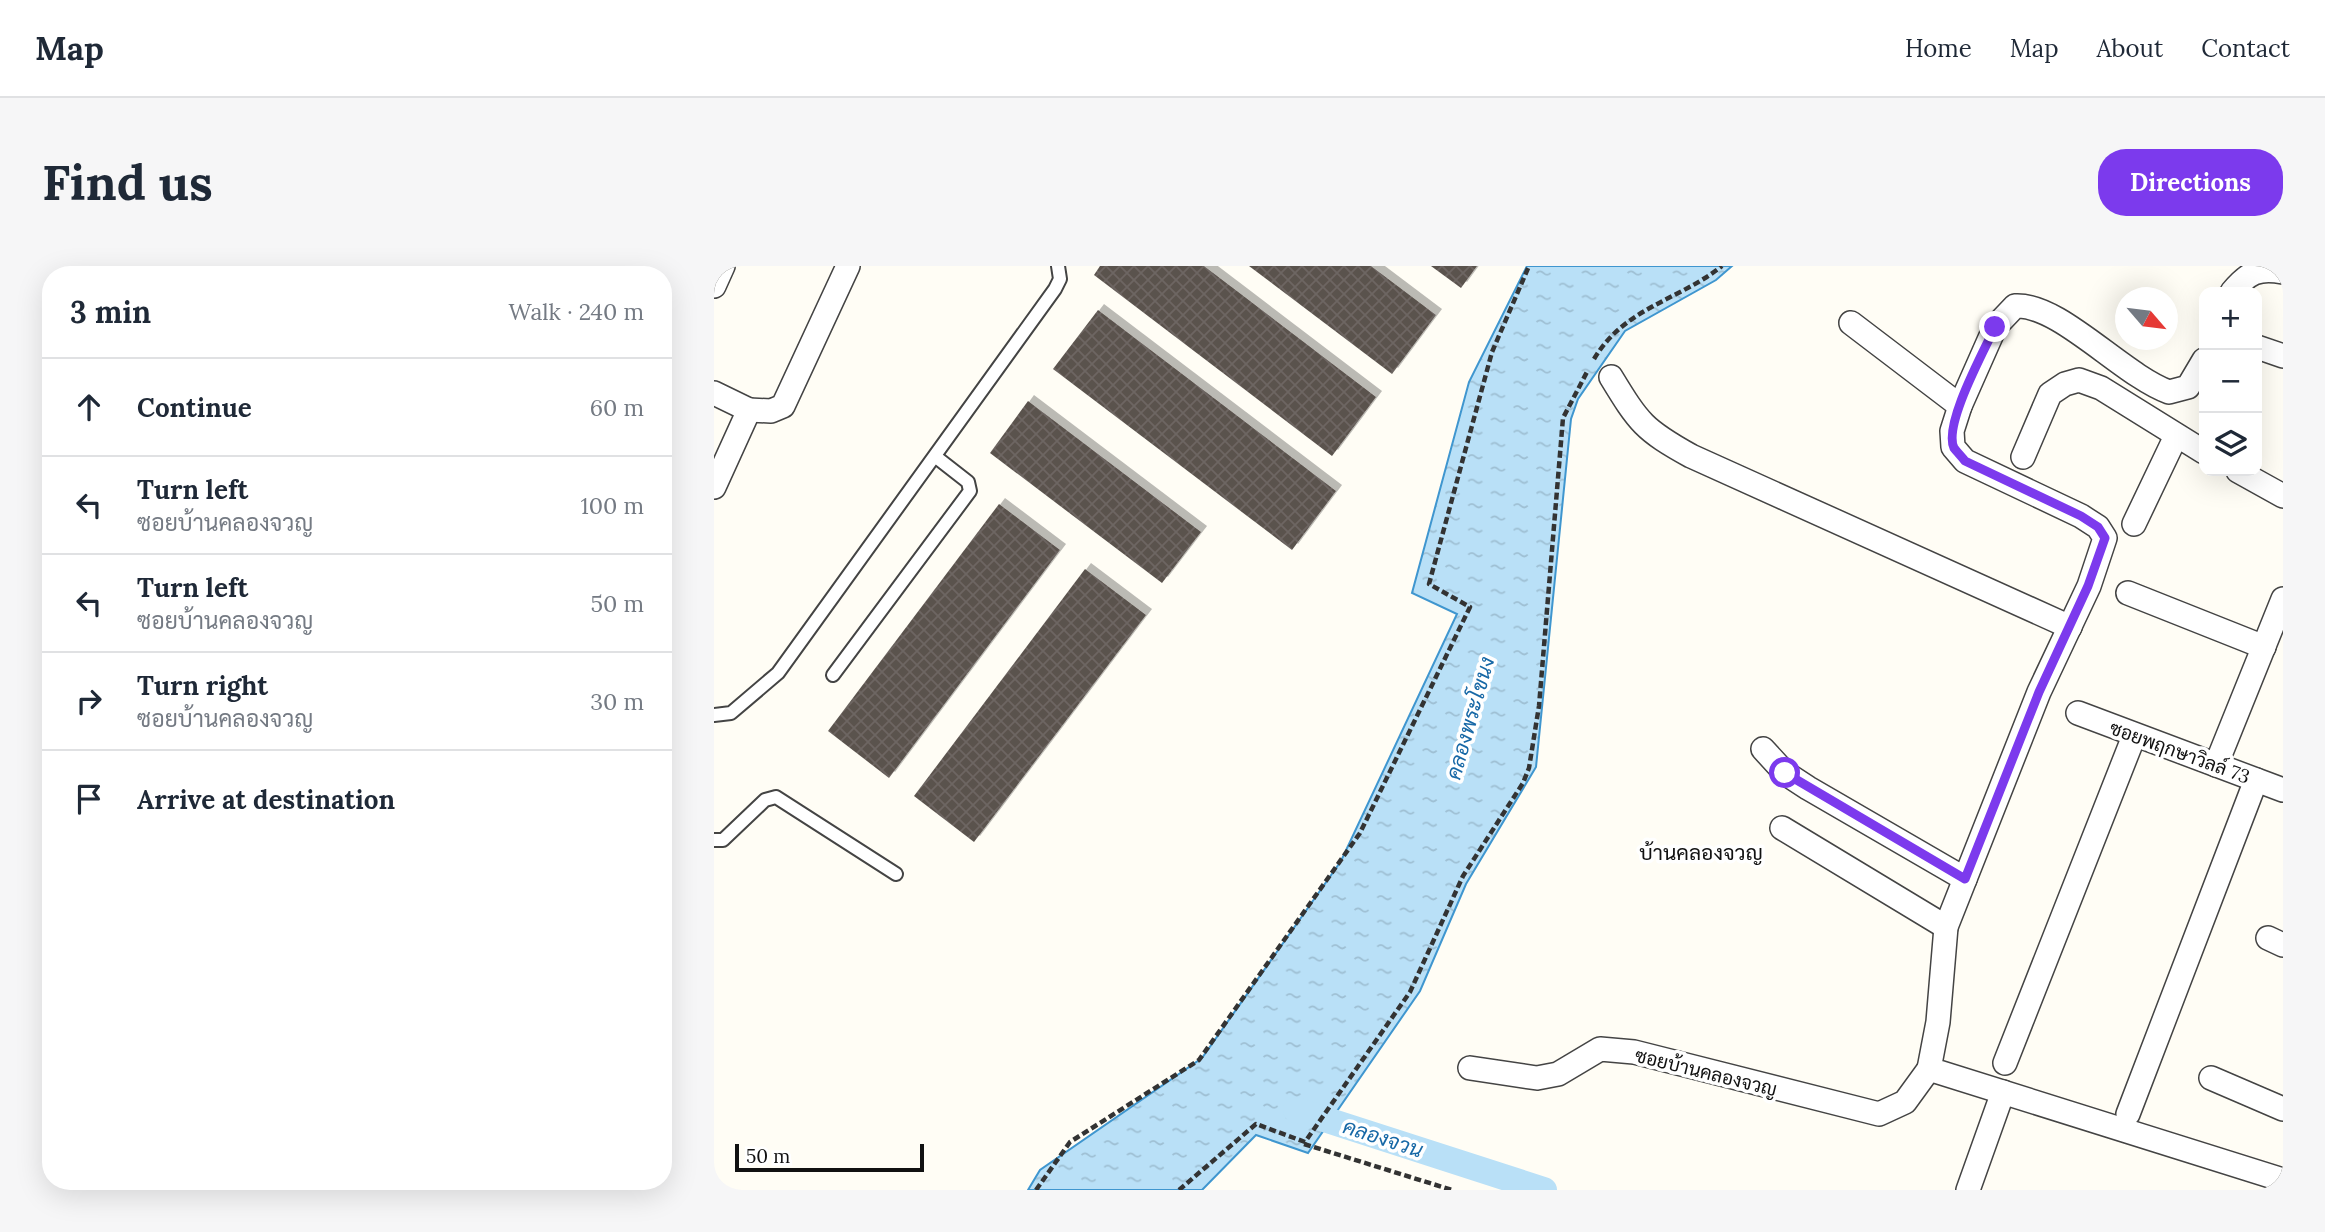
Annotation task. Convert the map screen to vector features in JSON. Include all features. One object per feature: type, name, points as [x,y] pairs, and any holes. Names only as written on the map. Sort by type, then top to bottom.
[{"type":"street","points":[[714,286],[723,266]]},
{"type":"street","points":[[714,393],[749,410],[771,411],[783,406],[848,266]]},
{"type":"street","points":[[2237,287],[2253,271],[2266,268],[2283,272]]},
{"type":"street","name":"ซอยบ้านคลองจวญ","points":[[1470,1068],[1537,1078],[1558,1074],[1600,1049],[1633,1052],[1879,1114],[1905,1102],[1929,1069],[1938,1022],[1946,927],[2039,692],[2070,627],[2105,538],[2098,527],[2081,516],[1965,461],[1953,447],[1952,431],[1960,406],[1995,327],[2015,306],[2029,305],[2052,316],[2135,376],[2169,392],[2188,387],[2199,368]]},
{"type":"street","points":[[1851,323],[1960,406]]},
{"type":"street","points":[[2262,349],[2283,356]]},
{"type":"street","points":[[1611,377],[1645,427],[1691,456],[2070,627]]},
{"type":"street","points":[[2023,457],[2050,394],[2065,384],[2080,380],[2101,388],[2199,449]]},
{"type":"street","points":[[714,487],[749,410]]},
{"type":"street","points":[[2134,524],[2176,436]]},
{"type":"street","points":[[2247,476],[2283,496]]},
{"type":"street","points":[[2128,593],[2264,647]]},
{"type":"street","points":[[2216,765],[2283,599]]},
{"type":"street","name":"ซอยพฤกษาวิลล์ 73","points":[[2078,713],[2283,790]]},
{"type":"street","points":[[2005,1063],[2134,736]]},
{"type":"street","points":[[1763,749],[1785,773],[1808,788],[1965,879]]},
{"type":"street","points":[[2128,1114],[2256,780]]},
{"type":"street","points":[[1783,828],[1946,927]]},
{"type":"street","points":[[1929,1069],[2003,1092],[2251,1181],[2283,1180]]},
{"type":"street","points":[[2211,1078],[2283,1109]]},
{"type":"street","points":[[1968,1190],[2003,1092]]},
{"type":"lane","points":[[714,715],[731,713],[778,673],[1055,289],[1060,279],[1058,266]]},
{"type":"lane","points":[[833,675],[970,491],[968,482],[936,457]]},
{"type":"lane","points":[[714,840],[723,840],[765,800],[776,797],[896,874]]},
{"type":"path","points":[[1036,1190],[1070,1142],[1199,1060],[1360,833],[1470,607],[1429,584],[1492,352],[1529,266]]},
{"type":"path","points":[[1303,1143],[1410,992],[1463,876],[1523,783],[1529,768],[1539,706],[1559,447],[1568,403],[1602,345],[1619,326],[1705,279],[1722,266]]},
{"type":"path","points":[[1178,1190],[1256,1124],[1303,1143],[1452,1190]]},
{"type":"water","name":"คลองพระโขนง","points":[[1527,266],[1732,266],[1716,280],[1625,331],[1578,399],[1571,419],[1536,767],[1466,884],[1420,991],[1308,1153],[1256,1135],[1202,1190],[1028,1190],[1040,1170],[1202,1058],[1341,861],[1457,614],[1412,593],[1469,382]]},
{"type":"building","points":[[1100,266],[1204,266],[1376,397],[1332,456],[1094,275]]},
{"type":"building","points":[[1249,266],[1371,266],[1436,315],[1392,374]]},
{"type":"building","points":[[1431,266],[1477,266],[1461,288]]},
{"type":"building","points":[[1098,310],[1336,491],[1292,550],[1053,369]]},
{"type":"building","points":[[1028,401],[1201,532],[1162,583],[990,453]]},
{"type":"building","points":[[999,504],[1060,550],[889,778],[828,731]]},
{"type":"building","points":[[1085,569],[1146,615],[974,842],[914,796]]},
{"type":"waterway","name":"คลองจวน","points":[[1296,1110],[1544,1190]]},
{"type":"district","name":"บ้านคลองจวญ","points":[[1701,852]]},
{"type":"route","points":[[1785,773],[1965,879],[2039,692],[2100,557],[2105,538],[2098,527],[2081,516],[1965,461],[1953,447],[1952,431],[1960,406],[1995,327]]}]
